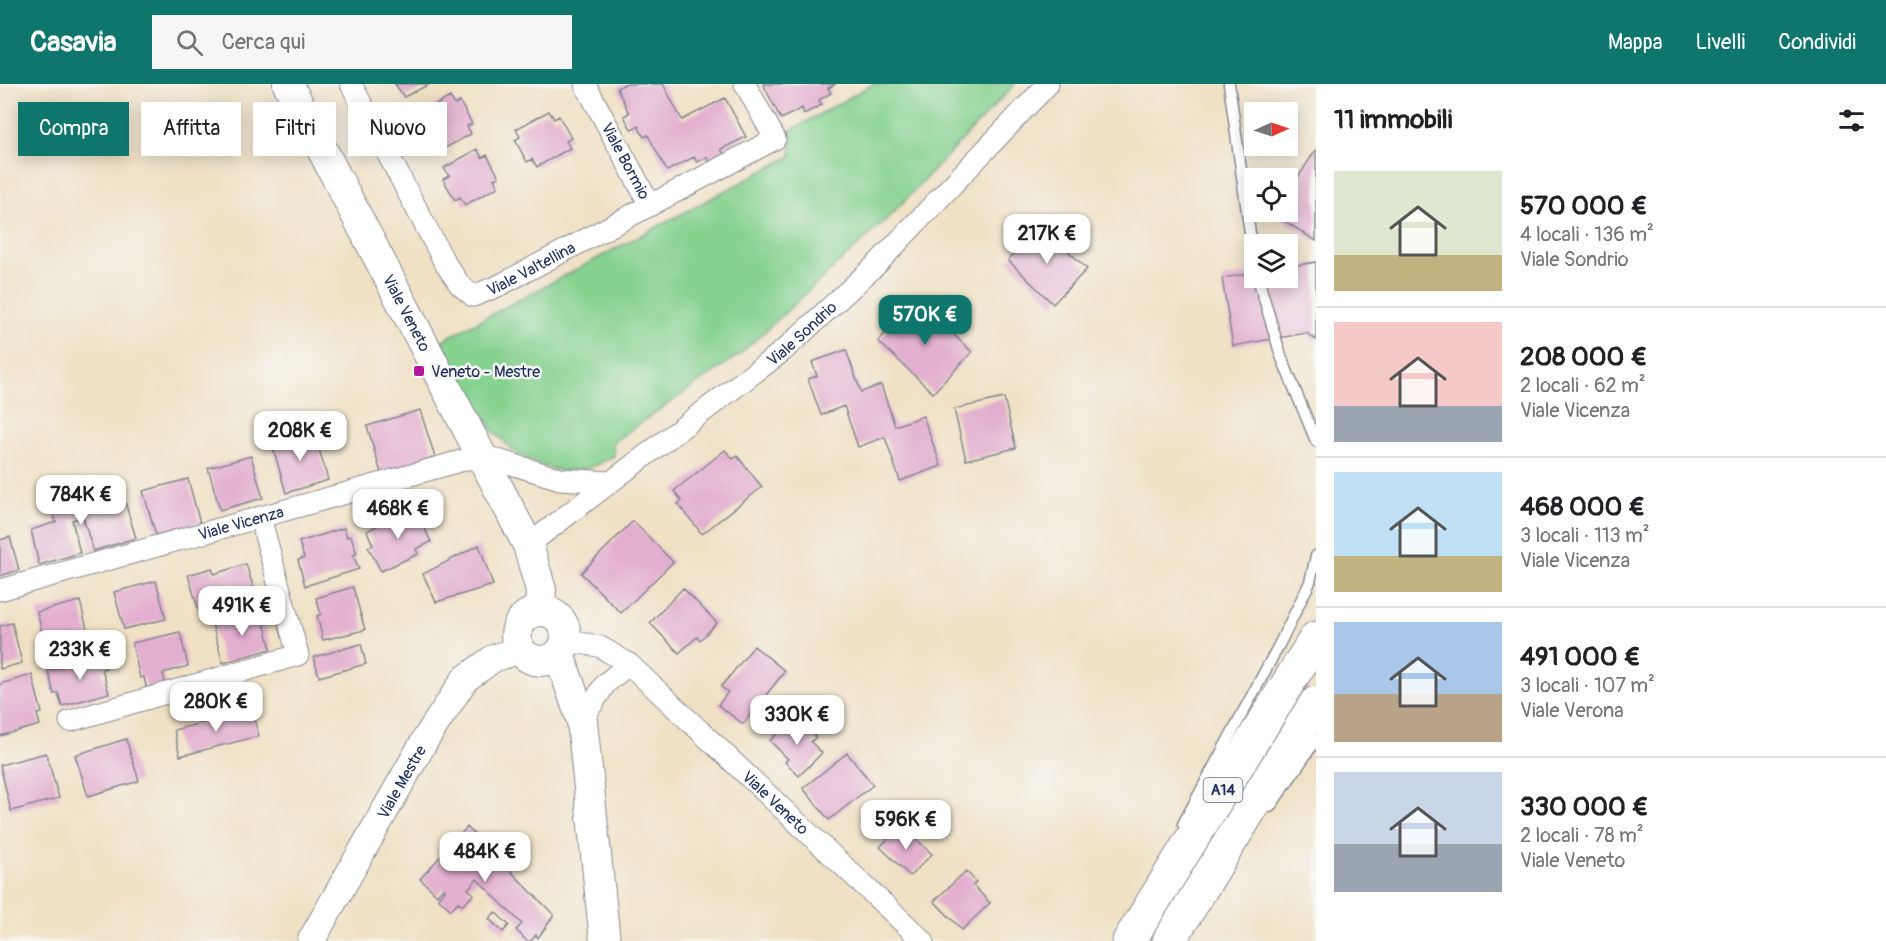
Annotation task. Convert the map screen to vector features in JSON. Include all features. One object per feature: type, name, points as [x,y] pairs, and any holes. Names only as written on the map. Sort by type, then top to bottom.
[{"type":"highway","name":"A14","points":[[1129,941],[1316,638]]},
{"type":"highway","name":"A14","points":[[1169,941],[1316,703]]},
{"type":"main road","name":"Viale Veneto","points":[[288,84],[528,545],[541,590],[540,610]]},
{"type":"main road","points":[[520,650],[516,635],[520,621],[526,615],[540,610],[548,611],[561,620],[567,633],[563,647],[582,721],[605,941]]},
{"type":"main road","name":"Viale Veneto","points":[[520,650],[538,661],[553,659],[563,647]]},
{"type":"street","name":"Viale Valtellina","points":[[351,84],[445,263],[460,285],[472,296],[498,286],[775,139],[745,84]]},
{"type":"street","name":"Viale Bormio","points":[[585,84],[650,205]]},
{"type":"street","name":"Viale Sondrio","points":[[528,545],[784,350],[877,264],[1048,84]]},
{"type":"street","points":[[482,455],[560,479],[610,482]]},
{"type":"street","name":"Viale Vicenza","points":[[0,590],[482,455]]},
{"type":"street","points":[[70,721],[298,655],[260,517]]},
{"type":"street","name":"Viale Veneto","points":[[563,647],[599,646],[629,664],[923,941]]},
{"type":"street","name":"Viale Mestre","points":[[311,941],[425,740],[465,679],[494,658],[520,650]]},
{"type":"street","points":[[582,721],[605,684],[629,664]]},
{"type":"lane","points":[[1228,84],[1250,234]]},
{"type":"lane","points":[[1261,288],[1281,356],[1316,441]]},
{"type":"lane","points":[[1175,838],[1281,643],[1310,582],[1316,556]]},
{"type":"lane","points":[[1264,817],[1316,740]]},
{"type":"lane","points":[[1179,941],[1218,884]]},
{"type":"lane","points":[[1120,941],[1147,890]]},
{"type":"green space","points":[[873,84],[1015,84],[891,215],[740,354],[613,442],[614,456],[587,469],[561,471],[540,465],[517,454],[494,432],[465,387],[441,341],[791,156],[790,131]]},
{"type":"building","points":[[395,84],[430,84],[404,97]]},
{"type":"building","points":[[625,84],[663,84],[682,120],[725,98],[746,137],[721,149],[725,156],[710,163],[707,157],[697,162],[694,157],[667,171],[648,135],[644,137],[638,126],[631,129],[624,116],[629,113],[617,88]]},
{"type":"building","points":[[763,84],[836,84],[828,88],[831,93],[819,100],[822,105],[804,114],[802,108],[781,119]]},
{"type":"building","points":[[450,97],[455,105],[460,102],[472,124],[467,126],[471,134],[447,147],[447,102],[441,102]]},
{"type":"building","points":[[549,111],[554,119],[559,116],[571,138],[566,141],[570,148],[537,167],[532,159],[527,162],[515,140],[520,137],[516,129]]},
{"type":"building","points":[[477,149],[482,158],[487,155],[499,177],[494,179],[498,187],[465,205],[460,197],[455,200],[443,179],[449,176],[444,168]]},
{"type":"building","points":[[1316,149],[1316,241],[1286,222],[1298,222],[1298,178]]},
{"type":"building","points":[[1041,225],[1087,269],[1053,304],[1008,260]]},
{"type":"building","points":[[1316,262],[1316,340],[1306,333],[1233,346],[1222,278],[1244,275],[1244,288],[1298,288],[1298,265]]},
{"type":"building","points":[[917,300],[972,352],[933,393],[878,341]]},
{"type":"building","points":[[846,350],[861,392],[881,385],[895,426],[923,416],[941,466],[900,481],[885,437],[858,447],[844,406],[821,415],[808,379],[817,376],[812,362]]},
{"type":"building","points":[[1004,398],[1016,448],[966,460],[954,409]]},
{"type":"building","points":[[420,410],[435,457],[381,473],[367,426]]},
{"type":"building","points":[[314,432],[328,480],[286,493],[272,444]]},
{"type":"building","points":[[725,450],[733,459],[737,456],[762,487],[702,534],[678,504],[682,501],[674,491]]},
{"type":"building","points":[[251,456],[263,498],[220,510],[208,468]]},
{"type":"building","points":[[188,479],[200,523],[156,535],[143,491]]},
{"type":"building","points":[[96,486],[103,509],[125,502],[136,538],[93,551],[83,517],[72,520],[80,553],[39,565],[31,530],[56,522],[49,499]]},
{"type":"building","points":[[417,511],[431,542],[416,549],[418,554],[381,571],[368,547],[373,545],[367,531],[390,519],[392,523]]},
{"type":"building","points":[[633,521],[673,562],[621,613],[581,573]]},
{"type":"building","points":[[344,528],[347,537],[351,536],[357,554],[353,555],[359,569],[305,586],[298,560],[304,558],[299,542]]},
{"type":"building","points":[[10,537],[19,570],[0,576],[0,540]]},
{"type":"building","points":[[479,545],[493,585],[436,602],[423,574]]},
{"type":"building","points":[[246,564],[254,589],[239,594],[241,599],[199,612],[188,575],[212,568],[214,574]]},
{"type":"building","points":[[156,581],[166,619],[124,629],[114,592]]},
{"type":"building","points":[[353,587],[365,630],[323,640],[317,616],[321,614],[316,598]]},
{"type":"building","points":[[683,588],[717,623],[700,640],[697,637],[679,653],[650,623]]},
{"type":"building","points":[[80,601],[89,637],[91,636],[94,647],[72,653],[69,643],[46,649],[37,612]]},
{"type":"building","points":[[261,611],[271,649],[223,663],[212,624]]},
{"type":"building","points":[[12,623],[22,663],[0,669],[0,626]]},
{"type":"building","points":[[180,632],[188,666],[163,673],[167,690],[148,695],[144,677],[140,678],[132,643]]},
{"type":"building","points":[[361,644],[366,664],[319,677],[314,657]]},
{"type":"building","points":[[754,646],[785,671],[743,724],[718,705],[728,692],[721,687]]},
{"type":"building","points":[[102,655],[106,668],[102,669],[109,693],[62,706],[58,693],[54,694],[48,671]]},
{"type":"building","points":[[32,675],[42,713],[37,714],[40,725],[0,736],[0,684]]},
{"type":"building","points":[[252,710],[259,736],[180,756],[174,730]]},
{"type":"building","points":[[794,716],[816,737],[811,742],[822,753],[799,776],[785,762],[788,759],[770,741]]},
{"type":"building","points":[[126,739],[139,781],[88,796],[75,755]]},
{"type":"building","points":[[46,753],[59,798],[11,811],[0,765]]},
{"type":"building","points":[[847,753],[873,785],[829,820],[803,788]]},
{"type":"building","points":[[901,825],[932,854],[910,876],[880,847]]},
{"type":"building","points":[[467,827],[554,915],[538,938],[536,935],[531,941],[527,941],[516,930],[522,924],[477,879],[468,889],[474,894],[463,905],[458,902],[451,910],[438,898],[445,890],[443,888],[437,895],[420,879]]},
{"type":"building","points":[[966,871],[976,882],[973,885],[990,903],[962,930],[934,901]]},
{"type":"building","points":[[495,912],[509,925],[503,932],[489,919]]},
{"type":"place","name":"Veneto - Mestre","points":[[419,371]]}]
